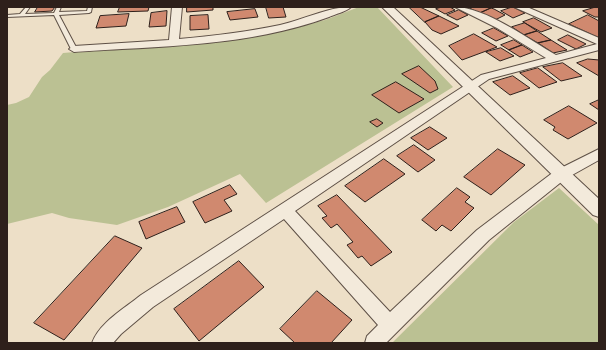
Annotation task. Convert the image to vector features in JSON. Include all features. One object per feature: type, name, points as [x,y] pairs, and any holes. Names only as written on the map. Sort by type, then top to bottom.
[{"type":"street","points":[[174,41],[177,7]]},
{"type":"street","points":[[74,49],[257,33],[310,21],[346,7]]},
{"type":"street","points":[[387,7],[560,175],[599,210]]},
{"type":"street","points":[[460,7],[500,26],[555,59]]},
{"type":"street","points":[[519,7],[599,42]]},
{"type":"street","points":[[101,343],[114,328],[148,301],[486,77],[599,48]]},
{"type":"street","points":[[374,343],[390,325],[483,235],[560,175],[599,154]]},
{"type":"street","points":[[285,210],[390,325]]},
{"type":"lane","points":[[22,15],[28,7]]},
{"type":"lane","points":[[56,14],[59,7]]},
{"type":"lane","points":[[7,16],[89,12],[90,7]]},
{"type":"lane","points":[[56,14],[74,49]]},
{"type":"green space","points":[[359,7],[377,7],[453,87],[266,203],[240,174],[168,207],[117,225],[69,218],[52,213],[7,224],[7,105],[29,97],[42,77],[50,70],[63,53],[261,36],[325,20]]},
{"type":"green space","points":[[559,188],[599,225],[599,343],[392,343],[514,222]]},
{"type":"building","points":[[38,7],[55,7],[52,11],[35,12]]},
{"type":"building","points":[[120,7],[149,7],[148,11],[118,12]]},
{"type":"building","points":[[187,7],[213,7],[213,10],[187,12]]},
{"type":"building","points":[[266,7],[283,7],[286,17],[269,18]]},
{"type":"building","points":[[409,7],[420,7],[439,16],[425,22]]},
{"type":"building","points":[[450,7],[455,10],[445,14],[436,9]]},
{"type":"building","points":[[468,7],[489,7],[491,8],[480,13]]},
{"type":"building","points":[[513,7],[525,13],[513,18],[501,11]]},
{"type":"building","points":[[599,7],[599,17],[595,17],[583,11]]},
{"type":"building","points":[[491,8],[505,15],[495,20],[480,13]]},
{"type":"building","points":[[255,9],[258,17],[230,20],[227,12]]},
{"type":"building","points":[[459,10],[468,15],[457,20],[447,15]]},
{"type":"building","points":[[167,11],[166,26],[149,27],[151,13]]},
{"type":"building","points":[[129,14],[126,26],[96,28],[100,16]]},
{"type":"building","points":[[208,15],[209,29],[190,30],[190,16]]},
{"type":"building","points":[[588,15],[599,21],[599,38],[569,24]]},
{"type":"building","points":[[439,16],[459,26],[441,34],[432,30],[425,22]]},
{"type":"building","points":[[534,18],[552,28],[541,32],[523,22]]},
{"type":"building","points":[[525,23],[537,31],[524,35],[512,27]]},
{"type":"building","points":[[494,28],[508,36],[496,41],[482,33]]},
{"type":"building","points":[[537,31],[551,40],[538,43],[524,35]]},
{"type":"building","points":[[474,34],[497,47],[462,60],[449,46]]},
{"type":"building","points":[[568,35],[586,44],[576,49],[558,40]]},
{"type":"building","points":[[514,40],[522,45],[509,50],[501,45]]},
{"type":"building","points":[[551,40],[567,50],[553,53],[538,43]]},
{"type":"building","points":[[522,45],[533,52],[520,57],[509,50]]},
{"type":"building","points":[[501,48],[514,56],[500,61],[486,52]]},
{"type":"building","points":[[588,59],[599,60],[599,76],[577,63]]},
{"type":"building","points":[[563,63],[582,76],[561,81],[543,67]]},
{"type":"building","points":[[419,66],[435,81],[438,89],[430,93],[402,74]]},
{"type":"building","points":[[538,68],[557,82],[539,88],[520,73]]},
{"type":"building","points":[[513,76],[530,88],[510,95],[493,82]]},
{"type":"building","points":[[396,82],[424,99],[399,113],[372,95]]},
{"type":"building","points":[[599,100],[599,110],[590,104]]},
{"type":"building","points":[[569,106],[597,123],[568,139],[553,130],[555,127],[544,120]]},
{"type":"building","points":[[377,119],[383,123],[377,127],[370,122]]},
{"type":"building","points":[[430,127],[447,138],[428,150],[411,138]]},
{"type":"building","points":[[414,145],[435,160],[418,172],[397,156]]},
{"type":"building","points":[[498,149],[525,165],[491,195],[464,177]]},
{"type":"building","points":[[384,159],[405,174],[365,202],[345,186]]},
{"type":"building","points":[[230,185],[237,194],[224,200],[232,211],[205,223],[193,202]]},
{"type":"building","points":[[457,188],[470,197],[465,202],[474,208],[451,231],[442,225],[436,231],[422,220]]},
{"type":"building","points":[[337,195],[392,252],[371,266],[362,256],[358,258],[347,245],[353,242],[337,224],[331,228],[322,218],[327,216],[318,206]]},
{"type":"building","points":[[177,207],[185,222],[146,239],[139,222]]},
{"type":"building","points":[[115,236],[142,248],[64,340],[34,323]]},
{"type":"building","points":[[239,261],[264,287],[199,341],[174,309]]},
{"type":"building","points":[[317,291],[352,320],[331,343],[295,343],[280,329]]}]
